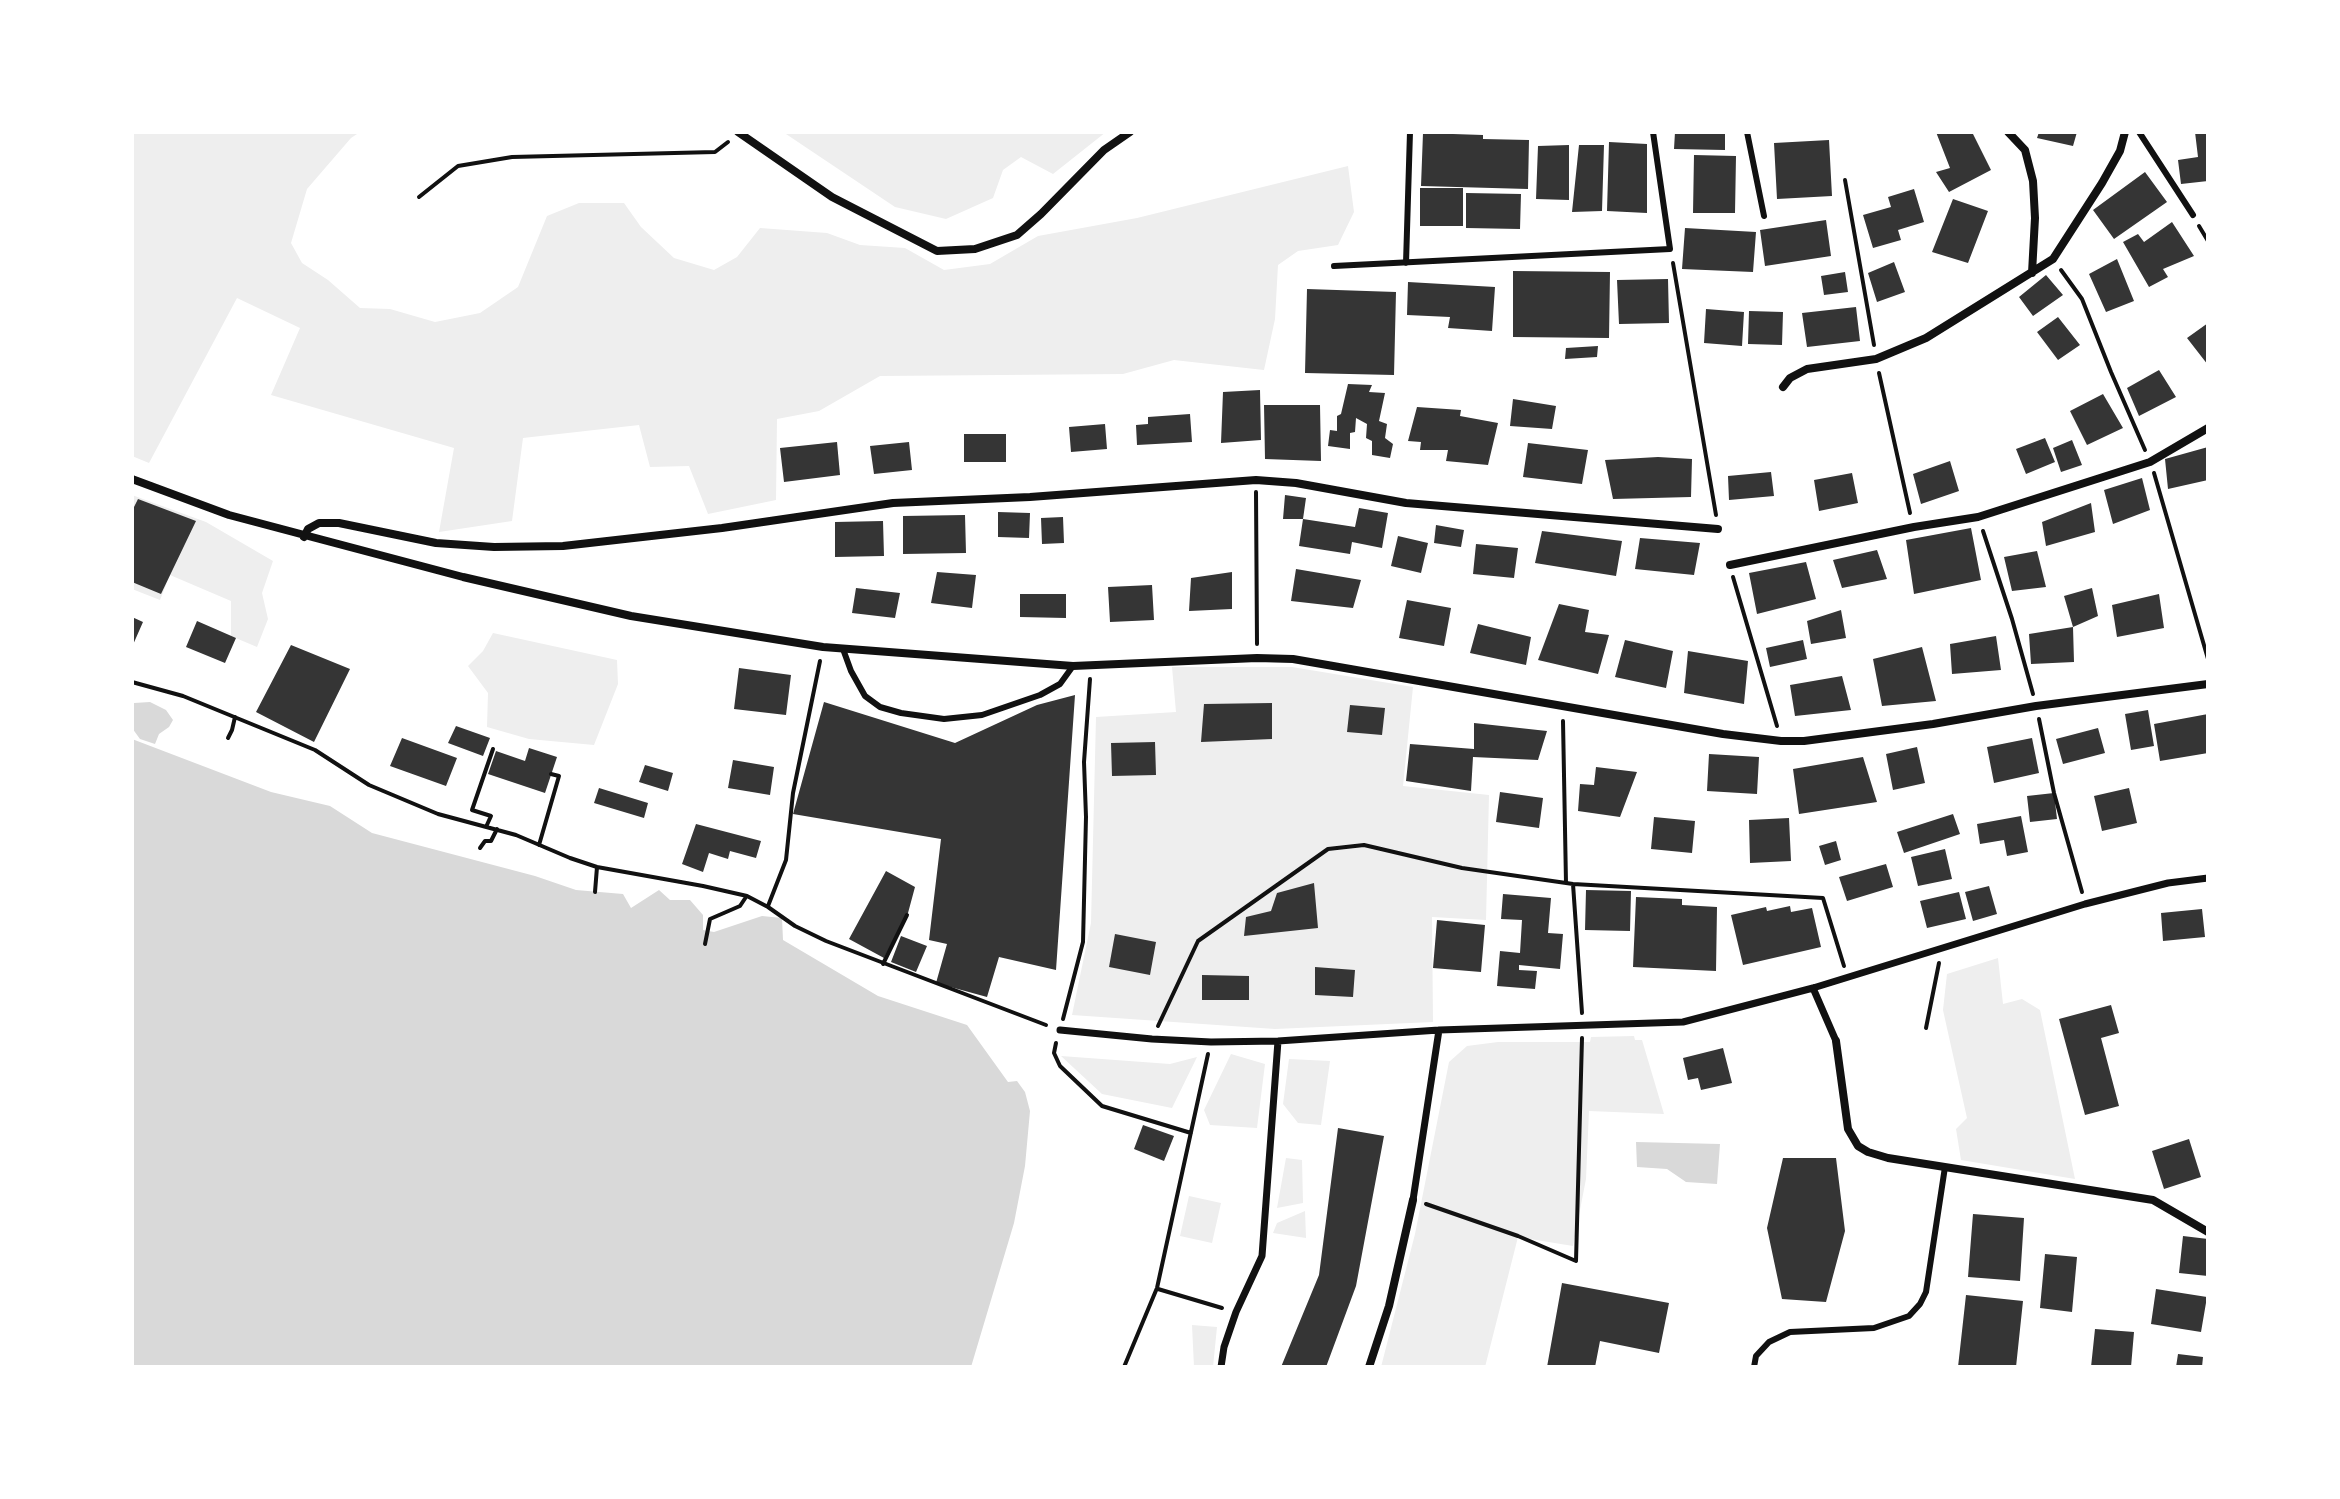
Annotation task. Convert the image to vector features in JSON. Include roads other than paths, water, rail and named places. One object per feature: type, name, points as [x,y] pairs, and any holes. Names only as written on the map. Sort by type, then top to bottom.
[{"type":"street","points":[[739,133],[832,197],[937,251],[975,249],[1017,235],[1104,150],[1130,132]]},
{"type":"street","points":[[2008,132],[2025,150],[2033,181],[2035,218],[2032,273]]},
{"type":"street","points":[[1783,387],[1790,378],[1807,369],[1876,359],[1926,338],[2053,259],[2120,151],[2125,132]]},
{"type":"street","points":[[1730,565],[1978,517],[2150,462],[2208,428]]},
{"type":"street","points":[[132,479],[229,515],[304,537],[631,616],[843,649],[1073,666],[1293,659],[1723,734],[1781,741],[1933,724],[2036,706],[2208,684]]},
{"type":"street","points":[[304,537],[308,529],[319,523],[339,523],[436,543],[494,547],[563,546],[722,528],[893,503],[1030,497],[1256,480],[1296,483],[1406,503],[1718,529]]},
{"type":"street","points":[[1060,1030],[1211,1042],[1683,1022],[1813,988],[2085,904],[2168,883],[2208,878]]},
{"type":"street","points":[[1813,988],[1836,1041],[1848,1129],[1858,1146],[1888,1158],[2153,1200],[2208,1232]]},
{"type":"street","points":[[1369,1367],[1389,1306],[1413,1200],[1439,1030]]},
{"type":"street","points":[[1221,1367],[1236,1312],[1262,1256],[1278,1041]]},
{"type":"lane","points":[[1406,263],[1410,132]]},
{"type":"lane","points":[[1334,266],[1670,249],[1653,132]]},
{"type":"lane","points":[[1747,132],[1764,216]]},
{"type":"lane","points":[[2139,132],[2193,215]]},
{"type":"lane","points":[[843,649],[865,696],[880,707],[944,719],[982,715],[1040,695],[1060,684],[1073,666]]},
{"type":"lane","points":[[1754,1367],[1756,1356],[1769,1342],[1790,1332],[1874,1328],[1909,1316],[1926,1292],[1945,1167]]}]
